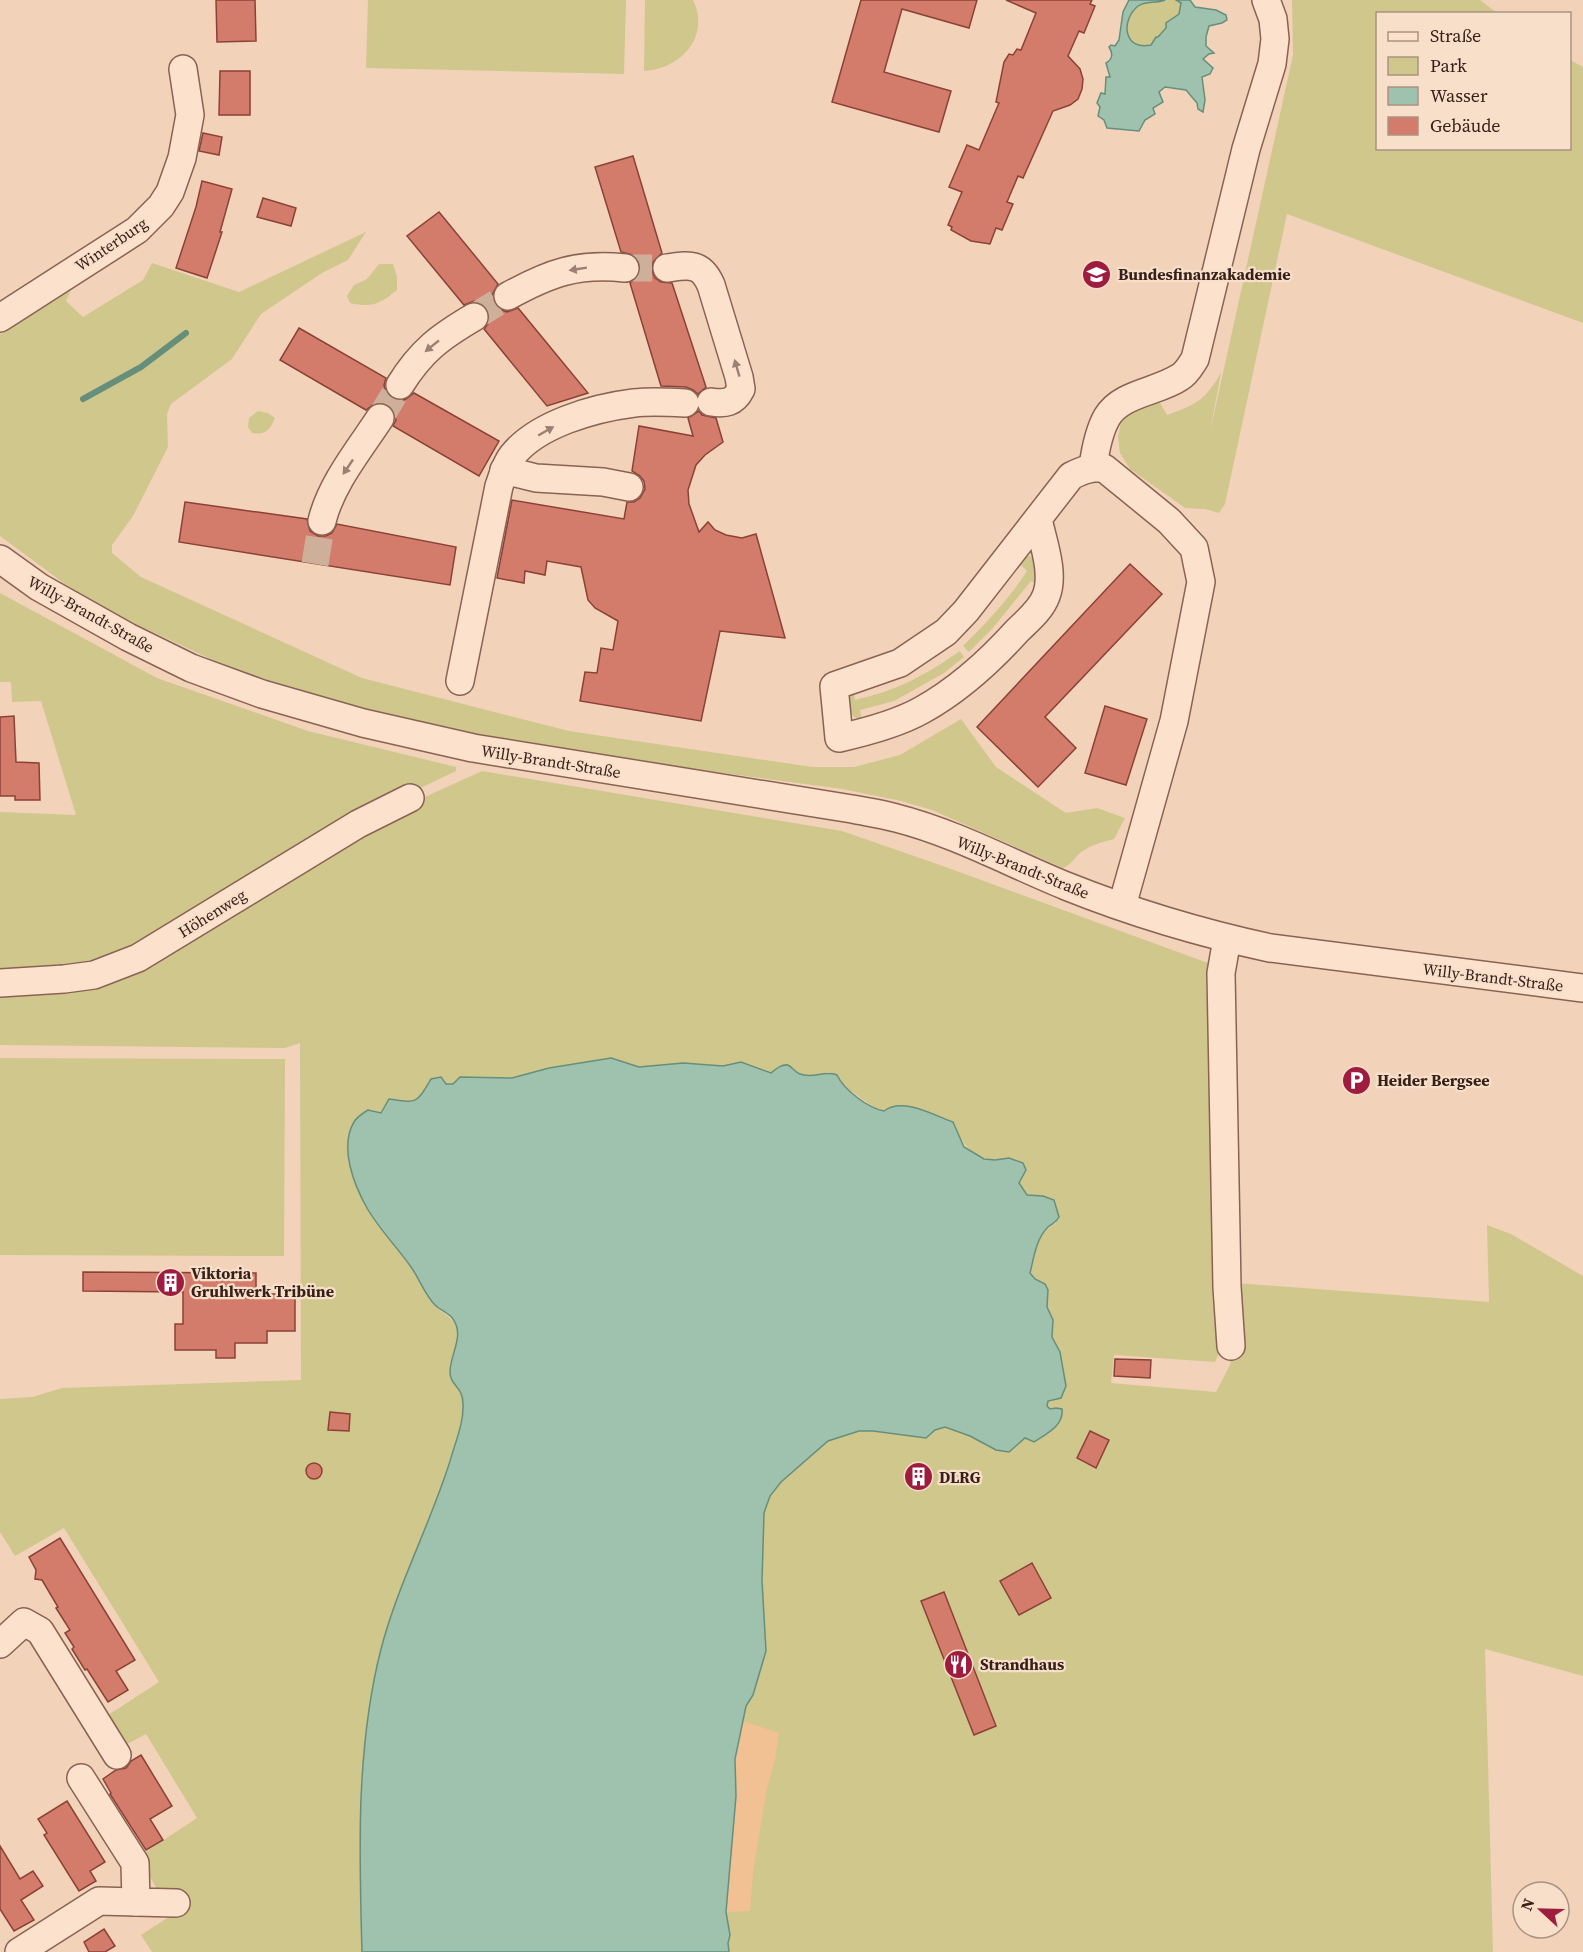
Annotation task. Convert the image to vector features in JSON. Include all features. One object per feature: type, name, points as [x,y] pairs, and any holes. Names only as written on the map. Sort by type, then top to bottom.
[{"type":"street","points":[[1093,467],[1095,451],[1107,417],[1118,405],[1181,377],[1195,359],[1246,149],[1272,64],[1275,39],[1273,19],[1266,0]]},
{"type":"street","name":"Winterburg","points":[[0,318],[137,230],[161,206],[170,192],[182,158],[190,115],[183,69]]},
{"type":"street","points":[[508,296],[540,279],[573,269],[599,266],[626,268]]},
{"type":"street","points":[[460,681],[499,486],[504,470],[512,457],[527,441],[559,423],[587,413],[635,403],[722,404],[732,401],[741,389],[740,377],[707,276],[696,267],[667,268]]},
{"type":"street","points":[[400,385],[422,353],[449,332],[474,317]]},
{"type":"street","points":[[322,521],[336,486],[380,418]]},
{"type":"street","points":[[1038,519],[1049,584],[1047,596],[1042,605],[1002,648],[964,683],[920,711],[869,731],[839,738],[834,686],[900,663],[946,632],[966,611],[1071,476],[1093,467],[1104,468],[1169,521],[1194,548],[1201,582],[1178,699],[1122,906]]},
{"type":"street","points":[[504,470],[536,478],[603,482],[629,487]]},
{"type":"street","name":"Willy-Brandt-Straße","points":[[0,559],[39,587],[128,637],[190,668],[262,694],[363,723],[473,748],[897,818],[936,831],[1068,887],[1227,939],[1270,948],[1583,988]]},
{"type":"street","name":"Höhenweg","points":[[0,983],[94,975],[138,958],[340,835],[410,798]]},
{"type":"street","points":[[1227,939],[1221,973],[1227,1287],[1231,1346]]},
{"type":"street","points":[[0,1644],[24,1622],[40,1631],[117,1755]]},
{"type":"street","points":[[81,1778],[135,1863],[136,1902]]},
{"type":"street","points":[[19,1952],[99,1901],[176,1903]]},
{"type":"green space","points":[[368,0],[626,0],[624,74],[366,68]]},
{"type":"green space","points":[[645,0],[693,0],[698,14],[698,26],[689,49],[680,57],[657,69],[644,71]]},
{"type":"green space","points":[[1179,0],[1181,3],[1179,14],[1166,23],[1166,28],[1151,45],[1135,44],[1127,33],[1128,19],[1132,12],[1141,4]]},
{"type":"green space","points":[[1292,0],[1480,0],[1496,12],[1376,12],[1376,150],[1571,150],[1571,61],[1583,67],[1583,323],[1287,214],[1225,504],[1219,513],[1205,509],[1185,508],[1130,469],[1120,453],[1118,437],[1121,422],[1127,415],[1158,399],[1167,415],[1186,408],[1210,390],[1221,373],[1210,432],[1293,55]]},
{"type":"green space","points":[[366,232],[348,260],[322,273],[261,314],[232,359],[171,404],[167,414],[168,447],[133,516],[112,545],[112,553],[141,577],[362,678],[569,731],[812,767],[854,767],[900,755],[961,719],[996,767],[1066,813],[1097,808],[1125,818],[1114,839],[1086,849],[1063,868],[932,810],[901,801],[842,789],[655,764],[422,726],[260,682],[110,612],[65,584],[0,536],[0,334],[70,281],[73,285],[66,301],[83,317],[143,280],[152,263],[239,292]]},
{"type":"green space","points":[[379,264],[393,264],[397,277],[397,290],[375,304],[350,303],[347,296],[354,285],[367,279]]},
{"type":"green space","points":[[258,411],[268,413],[275,418],[267,431],[252,433],[248,427],[249,418]]},
{"type":"green space","points":[[1030,556],[1035,560],[1039,586],[1031,581],[993,628],[969,652],[963,646],[1013,591],[1027,571],[1019,563],[1025,557]]},
{"type":"green space","points":[[0,593],[157,678],[308,731],[456,767],[456,771],[383,806],[107,961],[0,977],[0,812],[76,815],[41,701],[12,702],[11,682],[0,682]]},
{"type":"green space","points":[[960,651],[964,657],[944,673],[894,701],[860,710],[862,721],[847,710],[846,696],[853,688],[855,700],[884,692],[922,675]]},
{"type":"green space","points":[[482,771],[842,831],[1208,963],[1224,1342],[1215,1362],[1114,1355],[1111,1383],[1216,1392],[1230,1365],[1237,1333],[1236,1283],[1489,1302],[1487,1225],[1511,1234],[1583,1276],[1583,1676],[1485,1649],[1493,1952],[729,1952],[730,1935],[726,1912],[736,1795],[736,1760],[746,1706],[753,1695],[763,1615],[764,1513],[770,1496],[781,1482],[828,1441],[859,1431],[925,1438],[935,1430],[945,1427],[970,1436],[996,1450],[1009,1452],[1025,1438],[1034,1441],[1050,1409],[1047,1406],[1048,1401],[1053,1399],[1060,1352],[1052,1337],[1053,1320],[1047,1307],[1048,1290],[1045,1284],[1030,1274],[1041,1238],[1056,1223],[1043,1196],[1027,1195],[1018,1183],[1026,1170],[1009,1158],[987,1159],[973,1153],[962,1141],[953,1122],[876,1109],[841,1084],[830,1072],[804,1075],[784,1066],[771,1073],[741,1062],[723,1066],[683,1063],[639,1067],[611,1058],[549,1068],[512,1078],[460,1077],[453,1084],[446,1084],[440,1077],[431,1079],[415,1100],[389,1099],[381,1113],[368,1209],[409,1263],[432,1302],[454,1322],[458,1332],[458,1342],[450,1372],[452,1381],[461,1394],[463,1404],[456,1440],[433,1508],[388,1625],[373,1686],[363,1762],[361,1800],[362,1952],[152,1952],[141,1935],[172,1915],[142,1863],[141,1855],[197,1818],[146,1734],[120,1748],[102,1719],[159,1682],[64,1528],[15,1556],[0,1532],[0,1399],[32,1397],[62,1388],[301,1380],[300,1043],[285,1048],[0,1045],[0,988],[87,985],[394,811]]},
{"type":"green space","points":[[0,1058],[285,1059],[284,1256],[0,1255]]},
{"type":"sand","points":[[743,1721],[779,1733],[753,1873],[750,1911],[726,1912],[736,1796],[736,1760]]},
{"type":"water","points":[[1129,0],[1165,0],[1141,4],[1132,12],[1127,27],[1128,33],[1135,44],[1142,46],[1151,45],[1166,28],[1166,23],[1179,14],[1181,3],[1176,0],[1190,0],[1195,7],[1216,10],[1226,15],[1227,20],[1209,26],[1206,37],[1206,46],[1214,53],[1203,59],[1213,68],[1210,74],[1202,77],[1205,100],[1203,112],[1198,109],[1197,103],[1186,90],[1165,87],[1159,92],[1163,102],[1153,108],[1155,114],[1145,120],[1139,131],[1107,128],[1104,120],[1098,116],[1100,107],[1097,103],[1101,93],[1105,94],[1106,77],[1110,77],[1106,63],[1112,56],[1109,47],[1115,46],[1119,40],[1123,12]]},
{"type":"water","points":[[611,1058],[639,1067],[683,1063],[723,1066],[741,1062],[771,1073],[779,1067],[788,1065],[798,1073],[805,1075],[828,1073],[837,1075],[851,1092],[871,1106],[884,1111],[892,1107],[909,1106],[927,1112],[953,1122],[964,1147],[984,1159],[1009,1158],[1023,1163],[1026,1170],[1019,1183],[1027,1195],[1043,1196],[1054,1200],[1059,1217],[1041,1237],[1030,1273],[1035,1279],[1045,1284],[1048,1290],[1047,1307],[1053,1320],[1052,1337],[1060,1352],[1066,1386],[1061,1398],[1048,1401],[1047,1406],[1050,1409],[1062,1409],[1062,1415],[1057,1425],[1049,1433],[1034,1442],[1025,1438],[1009,1452],[996,1450],[970,1436],[945,1427],[935,1430],[926,1438],[859,1431],[828,1441],[781,1482],[770,1496],[764,1513],[762,1581],[766,1651],[753,1695],[746,1706],[735,1759],[736,1796],[726,1912],[730,1935],[729,1952],[362,1952],[361,1799],[367,1723],[373,1686],[381,1649],[396,1601],[450,1461],[461,1426],[463,1404],[461,1393],[452,1380],[450,1372],[458,1332],[456,1325],[451,1317],[431,1301],[411,1267],[367,1208],[350,1166],[348,1143],[350,1132],[360,1115],[368,1110],[381,1113],[389,1099],[415,1100],[431,1079],[441,1077],[446,1084],[453,1084],[460,1077],[512,1078],[549,1068]]},
{"type":"building","points":[[216,0],[255,0],[256,41],[217,42]]},
{"type":"building","points":[[861,0],[977,0],[969,28],[902,9],[884,72],[951,91],[939,132],[832,102]]},
{"type":"building","points":[[1006,0],[1092,0],[1090,4],[1095,6],[1084,33],[1079,31],[1068,56],[1080,69],[1083,79],[1078,99],[1070,105],[1053,111],[1023,178],[1018,176],[1007,202],[1013,204],[1002,230],[996,228],[990,244],[971,241],[951,230],[952,227],[948,225],[962,192],[949,187],[967,145],[979,150],[999,103],[996,102],[1004,62],[1009,54],[1013,55],[1017,49],[1021,50],[1036,13]]},
{"type":"building","points":[[220,71],[250,71],[250,115],[219,115]]},
{"type":"building","points":[[203,133],[222,137],[219,155],[199,151]]},
{"type":"building","points":[[633,156],[662,253],[653,262],[652,271],[655,278],[661,282],[672,283],[706,387],[698,394],[686,387],[661,386],[630,283],[638,276],[641,268],[633,255],[621,252],[595,167]]},
{"type":"building","points":[[202,181],[232,189],[220,232],[222,232],[207,278],[176,268]]},
{"type":"building","points":[[263,198],[296,208],[291,226],[257,217]]},
{"type":"building","points":[[439,212],[498,284],[492,295],[494,304],[507,312],[518,308],[588,393],[547,406],[484,329],[490,317],[487,308],[474,301],[464,305],[407,236]]},
{"type":"building","points":[[299,328],[386,378],[384,385],[386,392],[392,398],[400,401],[414,393],[499,441],[479,476],[393,426],[396,420],[394,412],[388,405],[382,402],[366,410],[280,360]]},
{"type":"building","points":[[699,411],[702,415],[716,418],[723,442],[696,465],[688,490],[689,504],[699,532],[708,522],[715,530],[726,535],[742,538],[756,534],[785,638],[720,631],[701,721],[580,701],[585,672],[597,673],[601,648],[613,650],[618,621],[595,608],[588,600],[581,567],[547,561],[545,575],[525,571],[524,583],[497,578],[512,500],[624,519],[627,502],[634,502],[640,498],[645,489],[644,481],[632,471],[639,426],[693,436],[688,418]]},
{"type":"building","points":[[185,502],[307,519],[310,531],[318,536],[332,533],[337,524],[456,547],[450,585],[179,542]]},
{"type":"building","points":[[1130,564],[1162,594],[1045,717],[1076,748],[1038,787],[977,727]]},
{"type":"building","points":[[1105,706],[1147,719],[1126,785],[1085,773]]},
{"type":"building","points":[[14,716],[16,762],[39,763],[40,800],[15,800],[15,796],[0,796],[0,717]]},
{"type":"building","points":[[83,1272],[256,1273],[256,1294],[295,1294],[295,1331],[267,1331],[267,1343],[235,1343],[235,1358],[216,1358],[216,1350],[175,1350],[175,1324],[183,1324],[183,1292],[83,1291]]},
{"type":"building","points":[[1115,1359],[1151,1360],[1150,1378],[1114,1376]]},
{"type":"building","points":[[330,1412],[350,1414],[349,1431],[328,1430]]},
{"type":"building","points":[[1090,1431],[1109,1440],[1096,1468],[1077,1458]]},
{"type":"building","points":[[314,1463],[320,1465],[322,1471],[320,1477],[314,1479],[308,1477],[306,1471],[308,1465]]},
{"type":"building","name":"DLRG","points":[[911,1468],[927,1471],[925,1486],[909,1483]]},
{"type":"building","points":[[60,1538],[135,1660],[116,1671],[128,1690],[108,1702],[72,1649],[74,1647],[65,1633],[70,1630],[42,1580],[35,1579],[36,1570],[29,1557]]},
{"type":"building","points":[[1032,1563],[1051,1598],[1019,1615],[1000,1581]]},
{"type":"building","name":"Strandhaus","points":[[944,1592],[996,1726],[974,1735],[921,1601]]},
{"type":"building","points":[[141,1755],[172,1806],[150,1819],[163,1840],[146,1850],[103,1779],[116,1770],[126,1768],[131,1761]]},
{"type":"building","points":[[67,1801],[105,1862],[90,1871],[96,1881],[79,1891],[44,1835],[47,1833],[38,1819]]},
{"type":"building","points":[[0,1846],[20,1879],[33,1871],[43,1886],[21,1900],[34,1920],[14,1931],[0,1909]]},
{"type":"building","points":[[104,1929],[115,1946],[105,1952],[89,1952],[84,1942]]},
{"type":"waterway","points":[[83,399],[141,367],[186,333]]},
{"type":"tunnel","points":[[625,268],[667,268]]},
{"type":"tunnel","points":[[474,317],[508,296]]},
{"type":"tunnel","points":[[380,418],[400,385]]},
{"type":"tunnel","points":[[315,564],[322,521]]},
{"type":"place","name":"Bundesfinanzakademie","points":[[1097,274]]},
{"type":"place","name":"Heider Bergsee","points":[[1356,1080]]},
{"type":"place","name":"Viktoria Gruhlwerk Tribüne","points":[[170,1282]]},
{"type":"place","name":"DLRG","points":[[918,1477]]},
{"type":"place","name":"Strandhaus","points":[[959,1664]]}]
